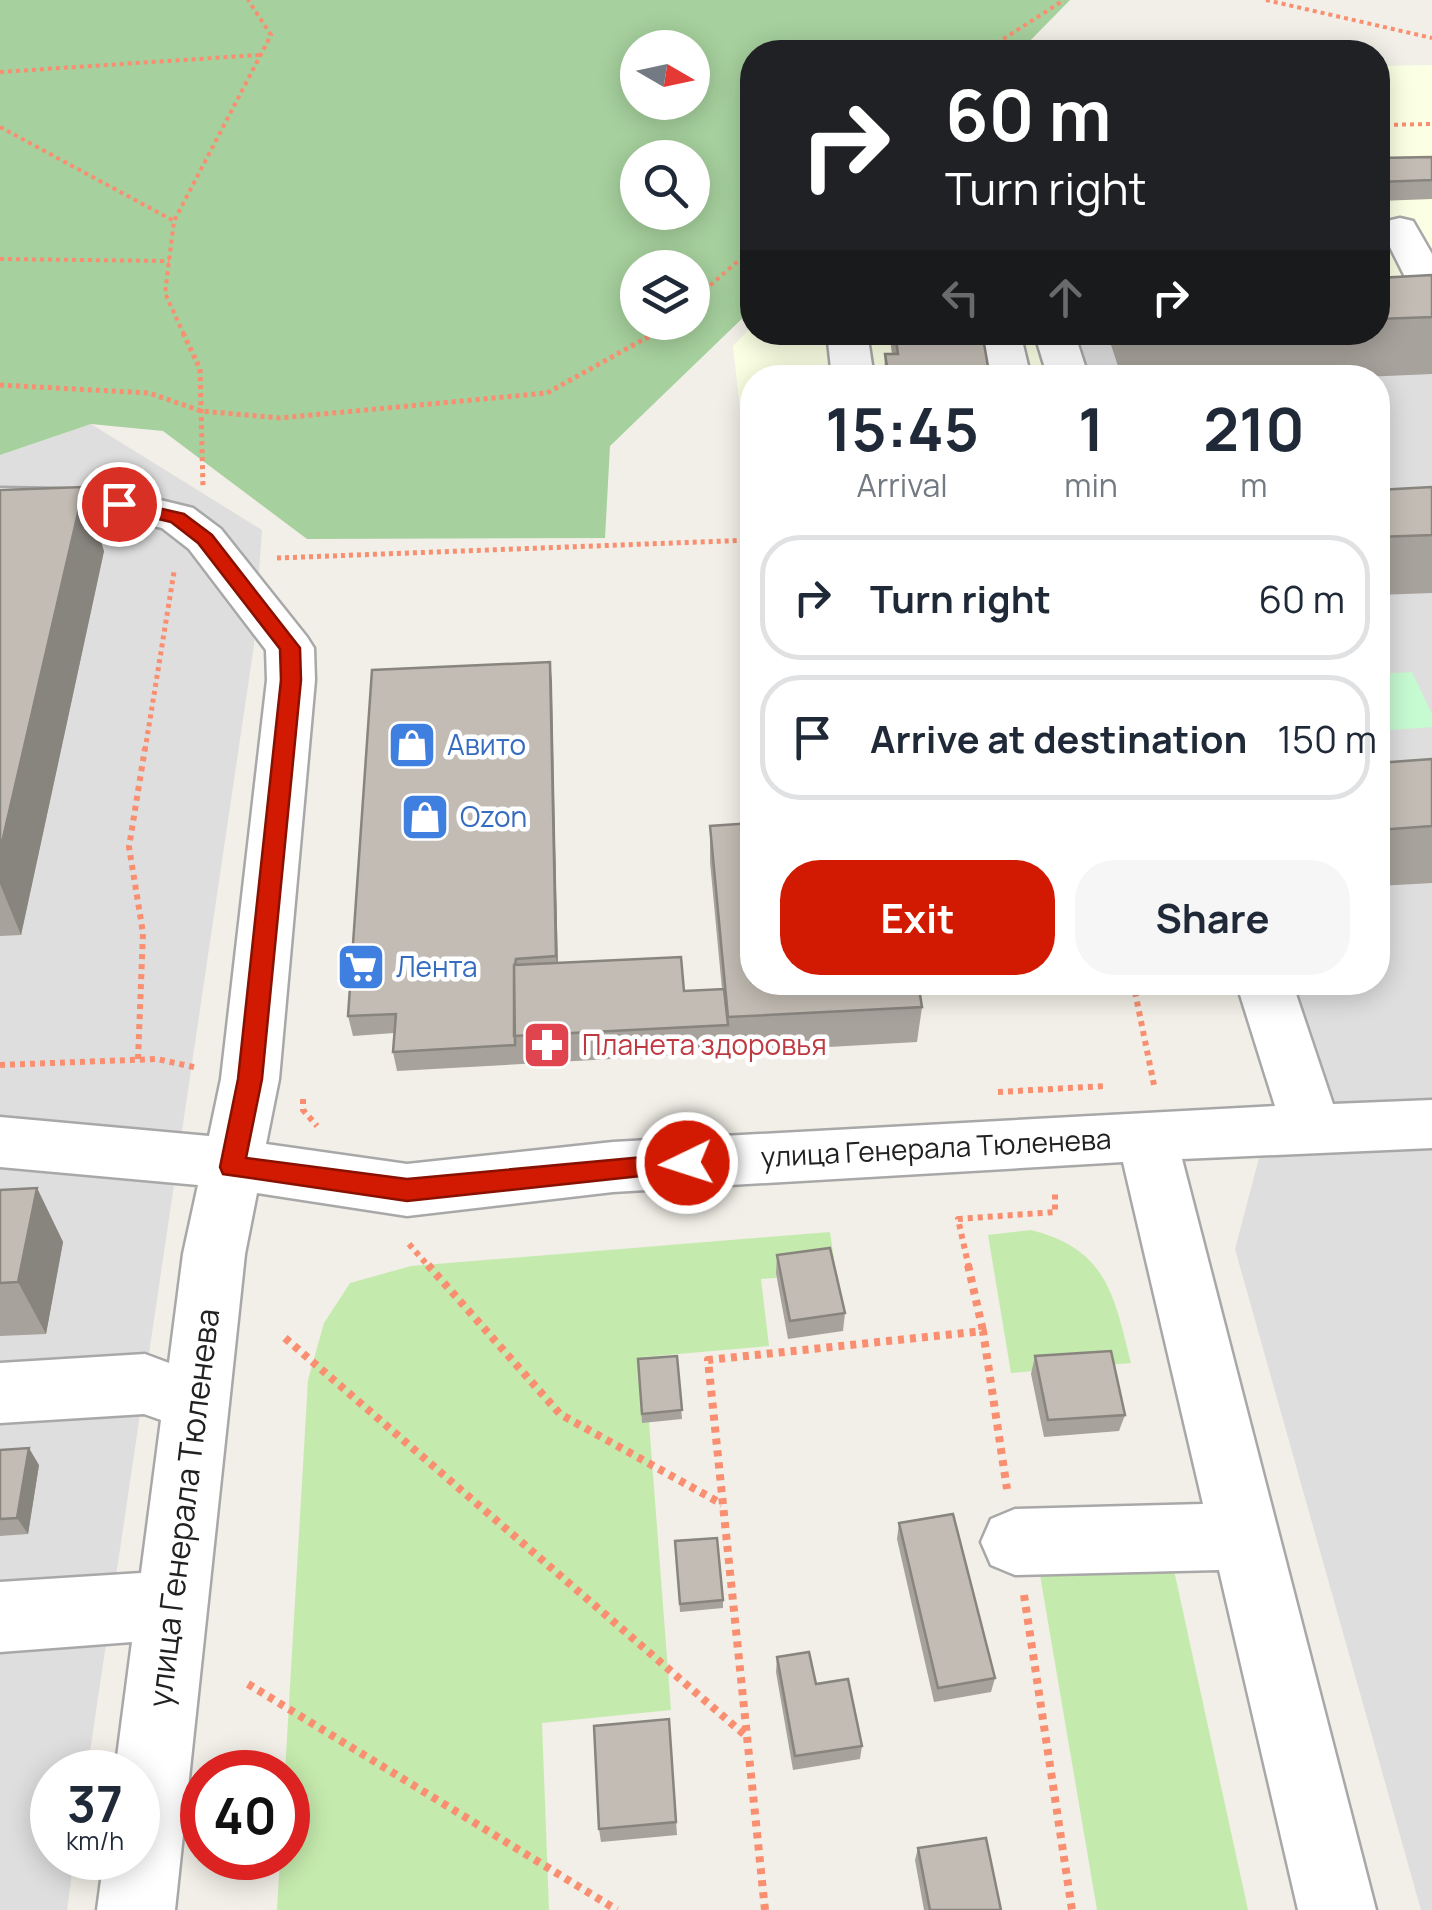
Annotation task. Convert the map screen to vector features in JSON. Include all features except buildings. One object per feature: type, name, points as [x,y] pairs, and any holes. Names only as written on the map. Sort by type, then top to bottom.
[{"type":"street","points":[[1403,229],[1420,300]]},
{"type":"street","name":"улица Генерала Тюленева","points":[[0,502],[119,504],[177,518],[213,549],[290,648],[291,680],[250,1079],[214,1254],[136,1910]]},
{"type":"street","points":[[1268,995],[1312,1131]]},
{"type":"street","points":[[1150,1106],[1312,1131],[1432,1124]]},
{"type":"street","name":"улица Генерала Тюленева","points":[[232,1167],[407,1190],[1150,1106],[1245,1536],[1337,1910]]},
{"type":"street","points":[[0,1142],[134,1151],[232,1167]]},
{"type":"street","points":[[0,1392],[145,1384],[194,1404]]},
{"type":"street","points":[[1015,1542],[1245,1536]]},
{"type":"street","points":[[0,1618],[172,1605]]},
{"type":"path","points":[[213,549],[200,368],[165,292],[174,222],[271,35],[248,0]]},
{"type":"path","points":[[1002,40],[1064,0]]},
{"type":"path","points":[[1266,0],[1432,38]]},
{"type":"path","points":[[0,72],[260,55]]},
{"type":"path","points":[[1390,125],[1432,124]]},
{"type":"path","points":[[0,127],[174,222]]},
{"type":"path","points":[[0,259],[169,261]]},
{"type":"path","points":[[710,285],[740,259]]},
{"type":"path","points":[[0,386],[149,393],[201,412],[280,418],[546,392],[647,340]]},
{"type":"path","points":[[138,1060],[142,933],[129,847],[176,561],[213,549],[740,540]]},
{"type":"path","points":[[982,1093],[1058,1114],[1150,1106],[1135,995]]},
{"type":"path","points":[[0,1065],[158,1059],[250,1079],[303,1073],[303,1110],[321,1131]]},
{"type":"path","points":[[1058,1114],[1055,1212],[958,1218],[983,1331],[1072,1910]]},
{"type":"path","points":[[409,1244],[560,1414],[723,1504]]},
{"type":"path","points":[[765,1910],[708,1360],[983,1331]]},
{"type":"path","points":[[285,1338],[747,1736]]},
{"type":"path","points":[[248,1684],[617,1910]]},
{"type":"shaded area","points":[[1432,65],[1432,279],[1390,281],[1390,66]]},
{"type":"shaded area","points":[[1432,284],[1432,1910],[1421,1910],[1235,1249],[1273,1105],[1241,995],[1390,995],[1390,365],[1056,365],[1051,345],[1390,345],[1390,321]]},
{"type":"shaded area","points":[[740,339],[740,345],[1041,345],[1046,365],[740,365],[740,409],[733,346]]},
{"type":"shaded area","points":[[91,424],[262,530],[254,645],[90,1750],[30,1750],[30,1880],[71,1880],[67,1910],[0,1910],[0,455]]},
{"type":"green space","points":[[0,0],[1070,0],[1031,40],[740,40],[740,321],[610,446],[605,538],[307,539],[163,431],[91,424],[0,455]]},
{"type":"green space","points":[[1412,672],[1432,714],[1432,727],[1390,730],[1390,673]]},
{"type":"green space","points":[[1031,1230],[1056,1238],[1092,1263],[1112,1296],[1131,1363],[1011,1373],[988,1235]]},
{"type":"green space","points":[[830,1232],[836,1273],[761,1279],[769,1346],[644,1357],[671,1710],[542,1723],[549,1910],[277,1910],[279,1880],[310,1880],[310,1750],[286,1750],[308,1380],[324,1323],[350,1283],[411,1266]]},
{"type":"green space","points":[[1172,1561],[1248,1910],[1097,1910],[1039,1569]]},
{"type":"place","name":"Авито","points":[[412,745]]},
{"type":"place","name":"Ozon","points":[[425,817]]},
{"type":"place","name":"Лента","points":[[361,967]]},
{"type":"place","name":"Планета здоровья","points":[[547,1045]]},
{"type":"route","points":[[119,504],[177,518],[205,539],[290,648],[291,680],[250,1079],[232,1167],[407,1190],[687,1163]]}]
